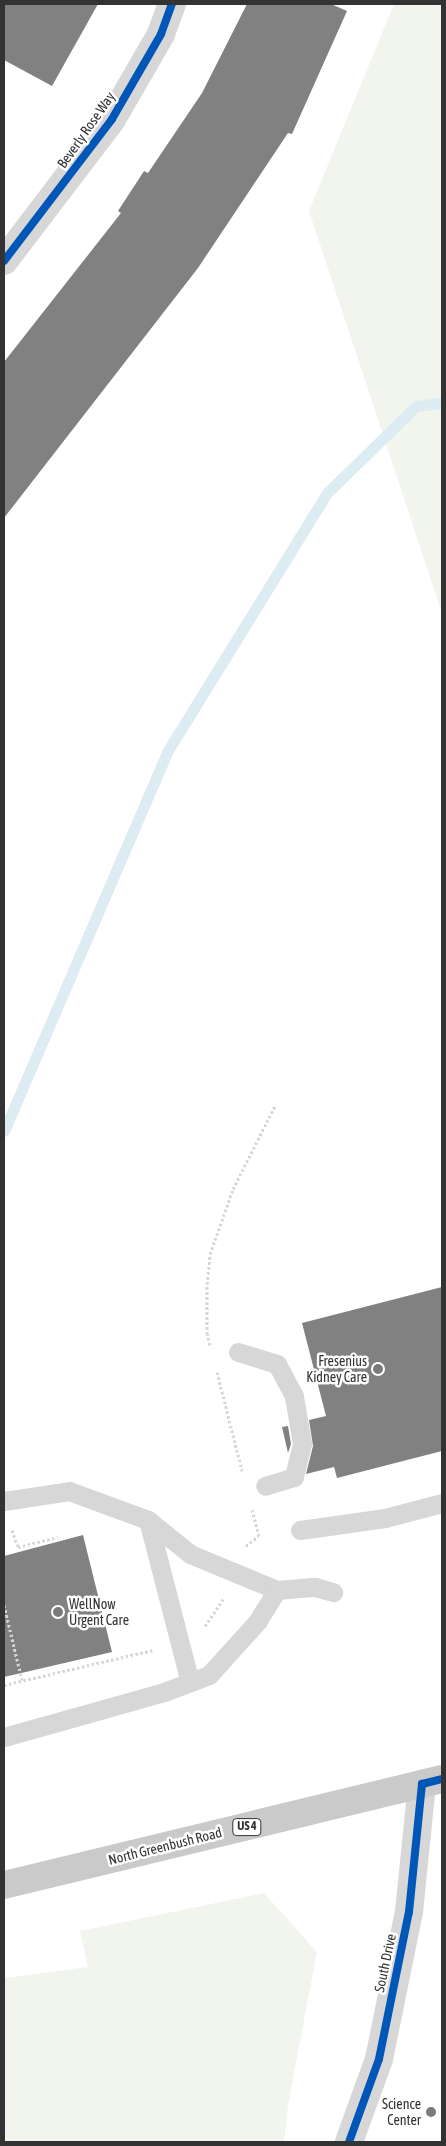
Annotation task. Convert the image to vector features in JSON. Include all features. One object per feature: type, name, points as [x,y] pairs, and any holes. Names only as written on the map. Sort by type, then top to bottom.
[{"type":"main road","name":"North Greenbush Road","points":[[4,1885],[432,1781]]},
{"type":"street","name":"Beverly Rose Way","points":[[4,262],[112,119],[161,34],[172,4]]},
{"type":"street","name":"South Drive","points":[[349,2142],[381,2049],[409,1912],[432,1781]]},
{"type":"lane","points":[[238,1352],[277,1364],[294,1396],[302,1444],[294,1477],[265,1486]]},
{"type":"lane","points":[[4,1501],[69,1491],[148,1520],[190,1554],[277,1590],[315,1586],[333,1592]]},
{"type":"lane","points":[[300,1530],[386,1518],[442,1503]]},
{"type":"lane","points":[[148,1520],[190,1682]]},
{"type":"lane","points":[[4,1737],[209,1675],[258,1622],[277,1590]]},
{"type":"path","points":[[12,1530],[18,1547],[58,1537]]},
{"type":"path","points":[[199,1634],[227,1594]]},
{"type":"path","points":[[4,1605],[22,1680]]},
{"type":"path","points":[[4,1685],[153,1650]]},
{"type":"shaded area","points":[[394,4],[442,4],[442,613],[309,211]]},
{"type":"shaded area","points":[[264,1893],[317,1952],[288,2105],[284,2142],[4,2142],[4,1978],[88,1967],[80,1931]]},
{"type":"building","points":[[4,4],[98,4],[52,86],[4,60]]},
{"type":"building","points":[[247,4],[331,4],[347,11],[292,134],[288,133],[198,268],[4,518],[4,362],[121,213],[118,211],[144,171],[148,173],[202,93]]},
{"type":"building","name":"Fresenius Kidney Care","points":[[442,1287],[442,1451],[337,1478],[334,1467],[306,1474],[313,1446],[309,1420],[326,1416],[302,1323]]},
{"type":"building","points":[[288,1426],[291,1444],[288,1453],[282,1427]]},
{"type":"building","name":"WellNow Urgent Care","points":[[83,1535],[112,1652],[4,1677],[4,1556]]},
{"type":"waterway","points":[[4,1131],[167,752],[327,493],[416,406],[442,403]]},
{"type":"cycle path","points":[[4,261],[112,119],[161,34],[172,4]]},
{"type":"cycle path","points":[[349,2142],[379,2059],[409,1912],[422,1784],[442,1779]]},
{"type":"place","name":"Fresenius Kidney Care","points":[[378,1369]]},
{"type":"place","name":"WellNow Urgent Care","points":[[58,1612]]},
{"type":"place","name":"Science Center","points":[[431,2112]]}]
